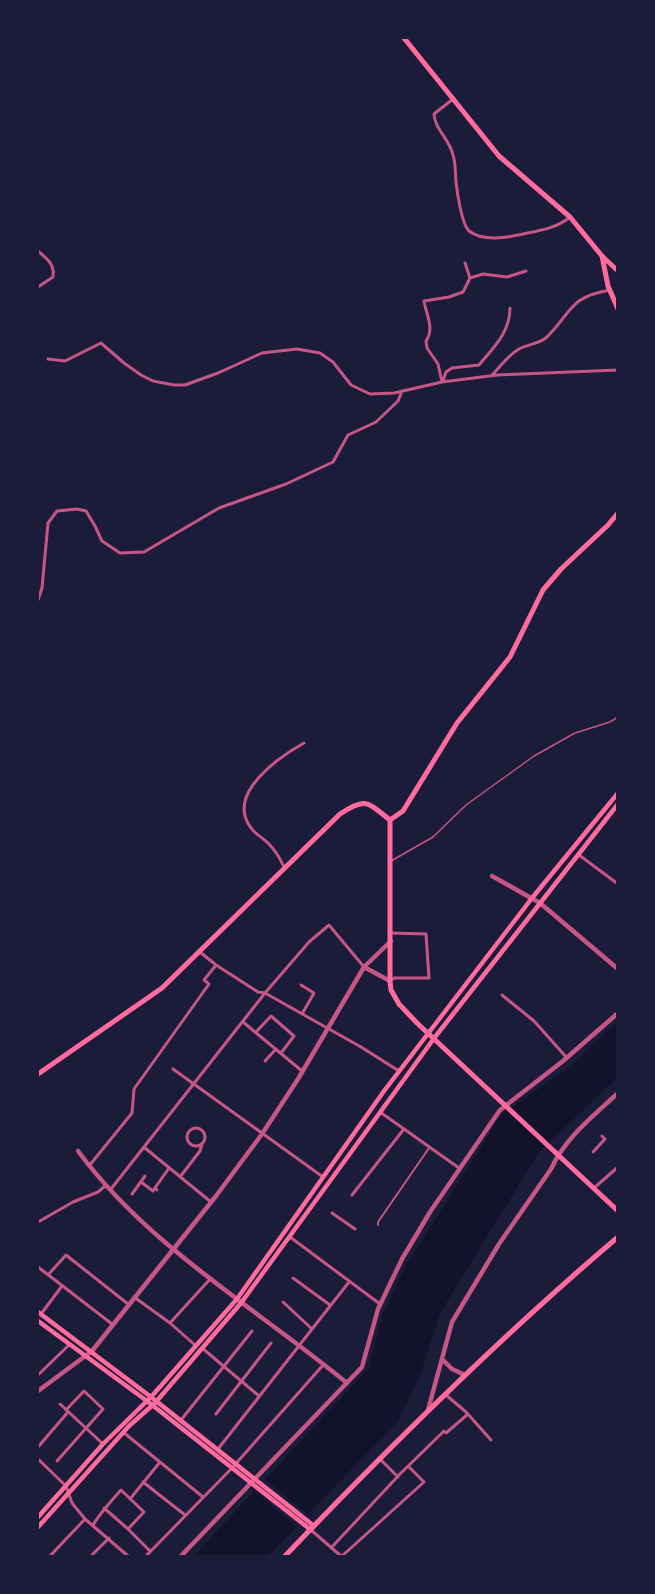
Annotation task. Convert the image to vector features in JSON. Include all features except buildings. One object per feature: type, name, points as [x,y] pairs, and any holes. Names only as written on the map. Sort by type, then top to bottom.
[{"type":"main road","points":[[404,38],[500,156],[570,217],[602,256],[618,271]]},
{"type":"main road","points":[[602,256],[610,290],[618,309]]},
{"type":"main road","points":[[390,820],[403,811],[457,723],[510,657],[543,590],[552,578],[618,513]]},
{"type":"main road","points":[[239,1301],[323,1177],[400,1071],[532,898],[618,793]]},
{"type":"main road","points":[[38,1074],[162,988],[340,814],[355,804],[370,805],[390,820]]},
{"type":"main road","points":[[38,1527],[123,1432],[154,1403],[239,1301],[317,1203],[435,1037],[578,854],[612,815],[618,804]]},
{"type":"main road","points":[[390,820],[390,981],[391,990],[399,1004],[618,1211]]},
{"type":"main road","points":[[285,1557],[444,1394],[549,1296],[618,1237]]},
{"type":"main road","points":[[39,1313],[92,1351],[312,1528]]},
{"type":"main road","points":[[38,1321],[149,1399]]},
{"type":"main road","points":[[38,1517],[103,1444],[199,1347]]},
{"type":"main road","points":[[154,1403],[181,1420],[218,1449],[234,1466]]},
{"type":"street","points":[[453,99],[434,114],[435,123],[449,141],[453,154],[458,195],[464,221],[469,231],[484,238],[511,236],[560,225],[570,217]]},
{"type":"street","points":[[38,251],[49,260],[54,270],[52,277],[38,287]]},
{"type":"street","points":[[442,382],[438,364],[427,348],[426,341],[430,336],[431,328],[424,300],[449,297],[463,292],[470,278],[465,263]]},
{"type":"street","points":[[470,278],[483,274],[507,277],[526,271]]},
{"type":"street","points":[[492,375],[511,354],[530,344],[542,341],[548,336],[585,296],[610,290]]},
{"type":"street","points":[[442,382],[446,372],[452,368],[479,365],[501,339],[510,319],[510,308]]},
{"type":"street","points":[[48,359],[65,361],[101,343],[132,369],[153,381],[185,385],[262,353],[297,349],[320,353],[333,362],[351,385],[360,391],[382,395],[442,382],[492,375],[618,370]]},
{"type":"street","points":[[38,600],[42,588],[48,524],[57,511],[77,509],[86,511],[102,541],[120,553],[144,552],[219,508],[286,484],[333,462],[348,435],[376,422],[398,402],[402,391]]},
{"type":"street","points":[[285,868],[270,845],[251,829],[244,812],[250,786],[292,749],[304,743]]},
{"type":"street","points":[[578,854],[618,884]]},
{"type":"street","points":[[492,876],[540,903],[618,969]]},
{"type":"street","points":[[110,1191],[266,993],[309,942],[329,925],[364,967],[390,981],[394,978],[429,978],[426,934],[391,933]]},
{"type":"street","points":[[38,1391],[92,1351],[211,1202],[262,1134],[303,1071],[364,967],[391,941]]},
{"type":"street","points":[[200,952],[258,992],[266,993],[400,1071]]},
{"type":"street","points":[[89,1166],[132,1113],[134,1089],[209,984],[204,980],[216,965]]},
{"type":"street","points":[[301,985],[314,993],[303,1014]]},
{"type":"street","points":[[502,995],[534,1021],[567,1058]]},
{"type":"street","points":[[181,1557],[362,1367],[380,1304],[402,1259],[489,1124],[505,1105],[567,1058],[618,1013]]},
{"type":"street","points":[[256,1032],[271,1016],[294,1036],[281,1053]]},
{"type":"street","points":[[243,1022],[303,1071]]},
{"type":"street","points":[[265,1061],[276,1049]]},
{"type":"street","points":[[173,1069],[323,1177]]},
{"type":"street","points":[[428,1410],[452,1322],[499,1244],[551,1169],[557,1155],[567,1142],[618,1093]]},
{"type":"street","points":[[380,1112],[459,1168]]},
{"type":"street","points":[[180,1177],[200,1151],[205,1136],[202,1130],[197,1128],[191,1130],[187,1137],[189,1142],[194,1146],[202,1144]]},
{"type":"street","points":[[352,1195],[404,1129]]},
{"type":"street","points":[[593,1152],[605,1139],[602,1136]]},
{"type":"street","points":[[145,1148],[211,1202]]},
{"type":"street","points":[[378,1225],[429,1148]]},
{"type":"street","points":[[78,1151],[105,1186],[173,1249],[347,1383]]},
{"type":"street","points":[[594,1188],[618,1167]]},
{"type":"street","points":[[141,1182],[153,1191],[169,1168]]},
{"type":"street","points":[[132,1194],[145,1176]]},
{"type":"street","points":[[38,1222],[48,1214],[105,1186]]},
{"type":"street","points":[[332,1213],[355,1229]]},
{"type":"street","points":[[290,1237],[380,1304]]},
{"type":"street","points":[[48,1275],[66,1255],[128,1304]]},
{"type":"street","points":[[38,1267],[112,1324]]},
{"type":"street","points":[[170,1323],[211,1278]]},
{"type":"street","points":[[293,1278],[330,1305]]},
{"type":"street","points":[[218,1449],[349,1282]]},
{"type":"street","points":[[39,1313],[62,1286]]},
{"type":"street","points":[[134,1297],[170,1323],[259,1396]]},
{"type":"street","points":[[283,1302],[312,1329]]},
{"type":"street","points":[[181,1420],[252,1331]]},
{"type":"street","points":[[216,1414],[271,1343]]},
{"type":"street","points":[[38,1375],[70,1344]]},
{"type":"street","points":[[442,1359],[452,1369],[465,1375]]},
{"type":"street","points":[[146,1557],[234,1466],[324,1364]]},
{"type":"street","points":[[38,1447],[84,1391],[103,1409],[57,1461]]},
{"type":"street","points":[[444,1394],[468,1414],[491,1440]]},
{"type":"street","points":[[60,1404],[103,1444]]},
{"type":"street","points":[[331,1548],[408,1466],[444,1431],[446,1433],[468,1414]]},
{"type":"street","points":[[123,1432],[203,1497]]},
{"type":"street","points":[[38,1460],[66,1486],[72,1503],[85,1519],[128,1557]]},
{"type":"street","points":[[381,1460],[398,1477]]},
{"type":"street","points":[[130,1498],[160,1462]]},
{"type":"street","points":[[312,1528],[342,1557],[424,1482],[408,1466]]},
{"type":"street","points":[[143,1482],[185,1515]]},
{"type":"street","points":[[93,1525],[104,1508],[121,1490],[144,1512],[128,1529]]},
{"type":"street","points":[[104,1508],[150,1551]]},
{"type":"street","points":[[50,1557],[85,1519]]},
{"type":"street","points":[[91,1557],[108,1538]]},
{"type":"street","points":[[120,1557],[124,1552]]},
{"type":"lane","points":[[391,862],[433,837],[466,805],[534,756],[574,733],[610,722],[618,717]]},
{"type":"shaded area","points":[[617,1022],[617,1078],[539,1152],[440,1313],[419,1378],[398,1421],[268,1556],[194,1556],[369,1368],[382,1316],[406,1266],[502,1114],[570,1067]]},
{"type":"pier","points":[[265,1479],[307,1514],[297,1527],[255,1491]]}]
